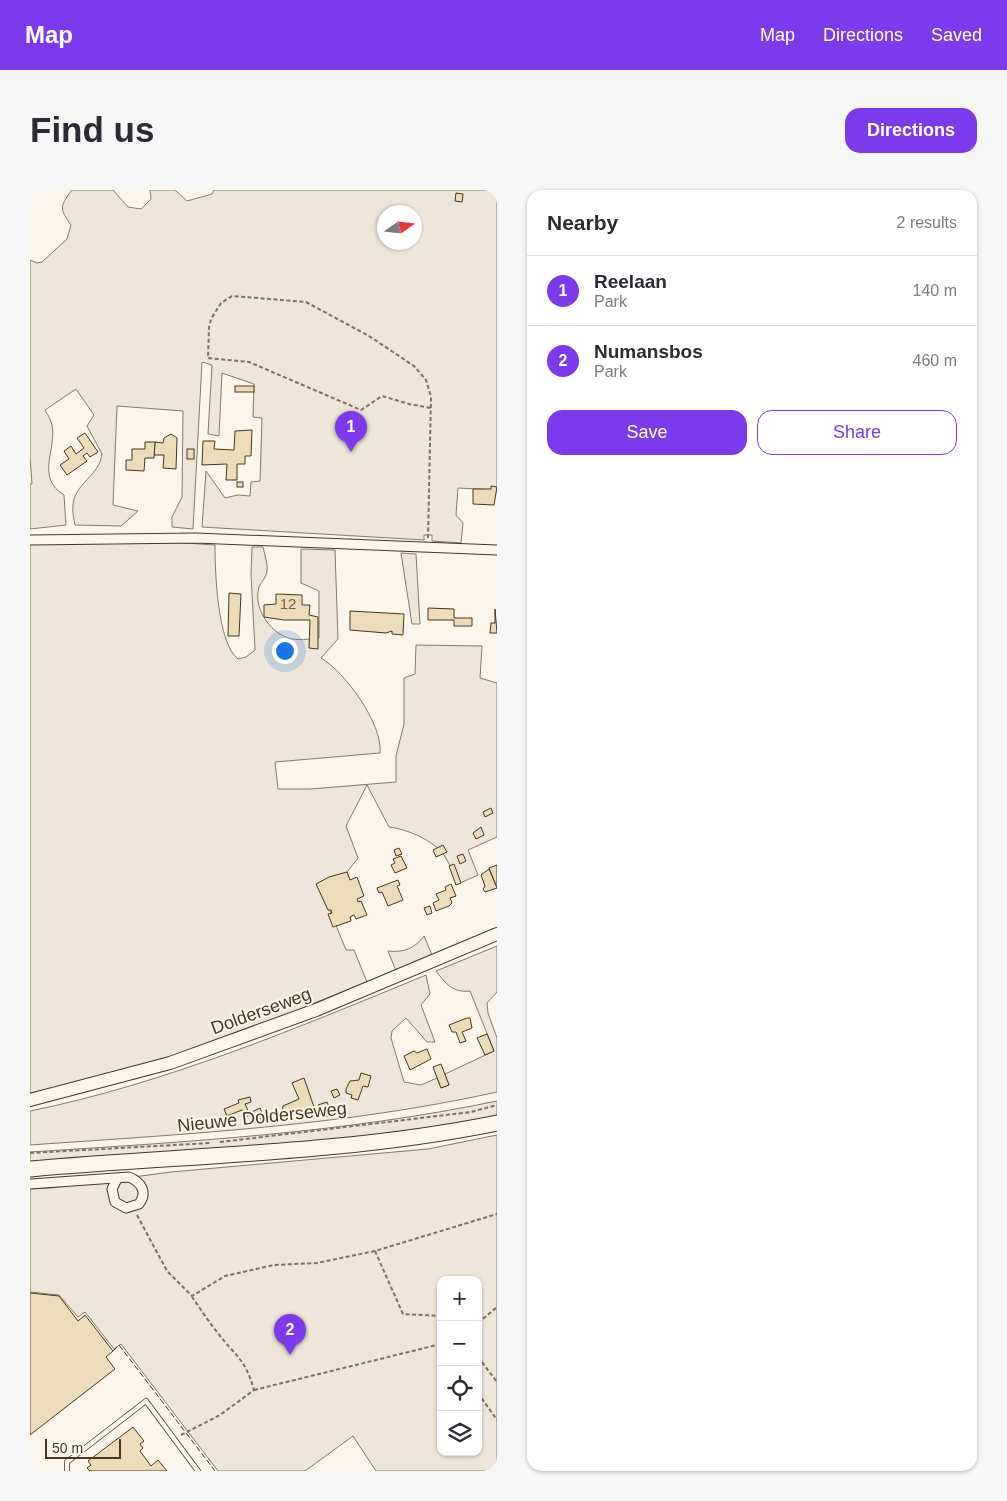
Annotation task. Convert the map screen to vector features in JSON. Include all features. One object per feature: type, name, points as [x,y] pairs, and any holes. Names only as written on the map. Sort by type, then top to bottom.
[{"type":"main road","name":"Dolderseweg","points":[[30,1100],[170,1063],[316,1010],[497,934]]},
{"type":"main road","name":"Nieuwe Dolderseweg","points":[[30,1169],[335,1145],[442,1133],[497,1123]]},
{"type":"street","points":[[30,540],[196,538],[497,550]]},
{"type":"street","points":[[30,1184],[129,1177],[140,1182],[143,1196],[139,1204],[133,1208],[122,1207],[115,1202],[112,1188],[117,1179]]},
{"type":"lane","points":[[67,1471],[66,1462],[146,1402],[198,1471]]},
{"type":"path","points":[[428,547],[431,408],[431,396],[426,380],[414,366],[369,336],[306,302],[232,296],[221,303],[211,319],[208,328],[208,358],[249,362],[361,410],[382,396],[431,408]]},
{"type":"path","name":"Nieuwe Dolderseweg","points":[[30,1153],[219,1142],[471,1112],[497,1105]]},
{"type":"path","points":[[133,1208],[167,1271],[192,1296],[216,1332],[242,1359],[249,1372],[254,1390]]},
{"type":"path","points":[[192,1296],[225,1276],[274,1265],[317,1264],[374,1251],[497,1214]]},
{"type":"path","points":[[374,1251],[403,1314],[437,1316]]},
{"type":"path","points":[[480,1321],[497,1307]]},
{"type":"path","points":[[185,1432],[220,1414],[254,1390],[437,1345]]},
{"type":"path","points":[[482,1362],[497,1382]]},
{"type":"path","points":[[482,1399],[497,1420]]},
{"type":"shaded area","points":[[72,190],[113,190],[128,207],[141,209],[151,199],[150,190],[175,190],[187,201],[212,194],[214,190],[497,190],[497,490],[458,488],[456,515],[463,523],[461,543],[432,541],[432,535],[424,535],[424,540],[202,527],[206,471],[225,498],[238,495],[250,496],[251,482],[260,481],[262,418],[253,417],[254,384],[222,373],[219,436],[208,434],[212,365],[202,362],[193,529],[172,527],[172,517],[182,497],[183,411],[117,406],[113,505],[138,511],[121,526],[75,525],[74,498],[82,485],[97,468],[102,454],[87,426],[94,415],[76,389],[45,410],[52,423],[53,434],[49,472],[55,488],[64,495],[66,525],[30,529],[30,484],[32,484],[30,456],[30,260],[37,263],[42,262],[67,239],[71,225],[63,211],[63,204]]},
{"type":"shaded area","points":[[120,539],[215,545],[221,622],[231,651],[238,659],[246,657],[255,650],[251,574],[252,547],[263,547],[267,562],[266,574],[259,587],[258,595],[258,603],[264,618],[281,635],[299,640],[319,638],[319,591],[301,583],[301,549],[335,550],[338,639],[321,658],[341,675],[361,700],[375,728],[380,753],[275,762],[278,789],[311,789],[396,782],[396,756],[404,724],[404,678],[415,674],[416,645],[482,646],[480,678],[497,683],[497,837],[468,850],[478,875],[458,884],[444,855],[427,840],[404,830],[389,827],[367,785],[346,826],[358,858],[327,898],[327,903],[346,950],[354,950],[367,982],[240,1033],[127,1071],[30,1093],[30,542]]},
{"type":"shaded area","points":[[401,553],[416,554],[420,624],[412,624]]},
{"type":"shaded area","points":[[424,936],[432,955],[396,971],[388,951],[409,949]]},
{"type":"shaded area","points":[[497,946],[497,992],[487,1003],[488,1013],[497,1038],[497,1092],[439,1104],[323,1121],[30,1145],[30,1111],[80,1100],[181,1070],[281,1034],[426,975],[430,994],[421,1005],[435,1042],[427,1042],[406,1018],[392,1031],[391,1038],[404,1082],[421,1085],[437,1078],[441,1088],[449,1085],[445,1074],[494,1051],[470,991],[459,991],[450,987],[436,971]]},
{"type":"shaded area","points":[[497,1101],[497,1117],[459,1125],[287,1145],[30,1165],[30,1152],[206,1140],[323,1129],[439,1112]]},
{"type":"shaded area","points":[[497,1135],[497,1471],[376,1471],[353,1436],[305,1471],[218,1471],[121,1344],[114,1349],[85,1312],[78,1317],[59,1295],[30,1292],[30,1189],[171,1172],[428,1149]]},
{"type":"building","points":[[456,193],[463,194],[462,202],[455,201]]},
{"type":"building","points":[[235,386],[254,386],[254,392],[235,392]]},
{"type":"building","points":[[252,430],[251,456],[245,456],[245,464],[237,464],[237,480],[226,480],[227,464],[202,465],[203,441],[215,441],[214,449],[234,450],[235,431]]},
{"type":"building","points":[[85,433],[98,452],[90,457],[87,453],[83,456],[87,461],[67,475],[60,465],[69,459],[64,451],[71,446],[76,454],[84,448],[77,438]]},
{"type":"building","points":[[171,434],[177,438],[176,469],[163,468],[164,455],[154,455],[155,442],[163,443],[164,438]]},
{"type":"building","points":[[145,442],[155,442],[154,458],[145,458],[144,471],[126,470],[126,460],[132,460],[132,449],[145,449]]},
{"type":"building","points":[[187,449],[194,449],[194,459],[187,459]]},
{"type":"building","points":[[237,482],[243,482],[243,487],[237,487]]},
{"type":"building","points":[[491,486],[497,487],[494,505],[473,504],[473,489],[491,489]]},
{"type":"building","points":[[229,593],[241,594],[239,636],[228,636]]},
{"type":"building","points":[[276,594],[302,595],[302,605],[310,605],[309,615],[318,617],[318,649],[309,648],[310,620],[284,620],[264,617],[264,605],[276,604]]},
{"type":"building","points":[[428,608],[454,609],[454,618],[472,618],[472,626],[454,626],[454,620],[428,620]]},
{"type":"building","points":[[495,609],[497,633],[490,633],[491,623],[495,623]]},
{"type":"building","points":[[350,611],[404,614],[403,635],[392,634],[392,631],[386,633],[350,630]]},
{"type":"building","points":[[491,808],[493,813],[485,817],[483,812]]},
{"type":"building","points":[[481,827],[484,835],[476,839],[473,833]]},
{"type":"building","points":[[443,845],[447,852],[436,857],[433,850]]},
{"type":"building","points":[[399,848],[402,854],[396,856],[394,850]]},
{"type":"building","points":[[463,854],[466,861],[460,864],[457,856]]},
{"type":"building","points":[[401,856],[407,868],[395,873],[391,865],[395,863],[393,859]]},
{"type":"building","points":[[454,864],[461,883],[456,885],[449,866]]},
{"type":"building","points":[[497,865],[497,888],[489,868]]},
{"type":"building","points":[[489,869],[497,888],[485,892],[481,875]]},
{"type":"building","points":[[347,872],[350,880],[357,877],[364,896],[357,899],[358,902],[361,901],[367,915],[356,919],[354,915],[350,917],[351,921],[333,927],[328,914],[332,913],[331,910],[328,910],[316,884],[329,877]]},
{"type":"building","points":[[398,880],[400,885],[397,886],[403,900],[388,906],[382,892],[379,893],[377,888]]},
{"type":"building","points":[[451,884],[456,896],[450,898],[452,903],[449,906],[436,911],[433,903],[439,900],[436,894],[446,890],[445,887]]},
{"type":"building","points":[[430,906],[432,913],[427,915],[424,908]]},
{"type":"building","points":[[470,1018],[472,1028],[462,1032],[466,1041],[460,1043],[456,1032],[452,1032],[449,1025]]},
{"type":"building","points":[[487,1034],[494,1051],[485,1055],[477,1038]]},
{"type":"building","points":[[427,1049],[431,1059],[410,1070],[404,1056],[414,1051],[417,1053]]},
{"type":"building","points":[[441,1064],[449,1085],[441,1088],[433,1067]]},
{"type":"building","points":[[361,1073],[371,1076],[368,1087],[363,1086],[358,1100],[351,1098],[352,1095],[346,1093],[346,1089],[350,1081],[359,1080]]},
{"type":"building","points":[[304,1078],[315,1110],[319,1108],[318,1105],[327,1102],[332,1114],[322,1118],[320,1110],[315,1112],[312,1108],[287,1117],[282,1113],[283,1106],[299,1099],[292,1083]]},
{"type":"building","points":[[337,1089],[340,1095],[334,1098],[331,1091]]},
{"type":"building","points":[[250,1097],[251,1102],[245,1104],[250,1115],[244,1117],[242,1110],[227,1116],[224,1109],[239,1103],[238,1100]]},
{"type":"building","points":[[260,1108],[264,1118],[255,1120],[252,1112]]},
{"type":"building","points":[[30,1293],[59,1296],[78,1321],[85,1315],[113,1351],[106,1357],[115,1369],[30,1435]]},
{"type":"building","points":[[133,1427],[144,1441],[140,1444],[143,1448],[140,1451],[151,1466],[158,1460],[167,1471],[90,1471],[87,1468],[91,1465],[88,1461]]},
{"type":"fence","points":[[113,1351],[119,1345],[215,1471]]},
{"type":"place","name":"Reelaan","points":[[351,452]]},
{"type":"place","name":"Numansbos","points":[[290,1355]]}]
